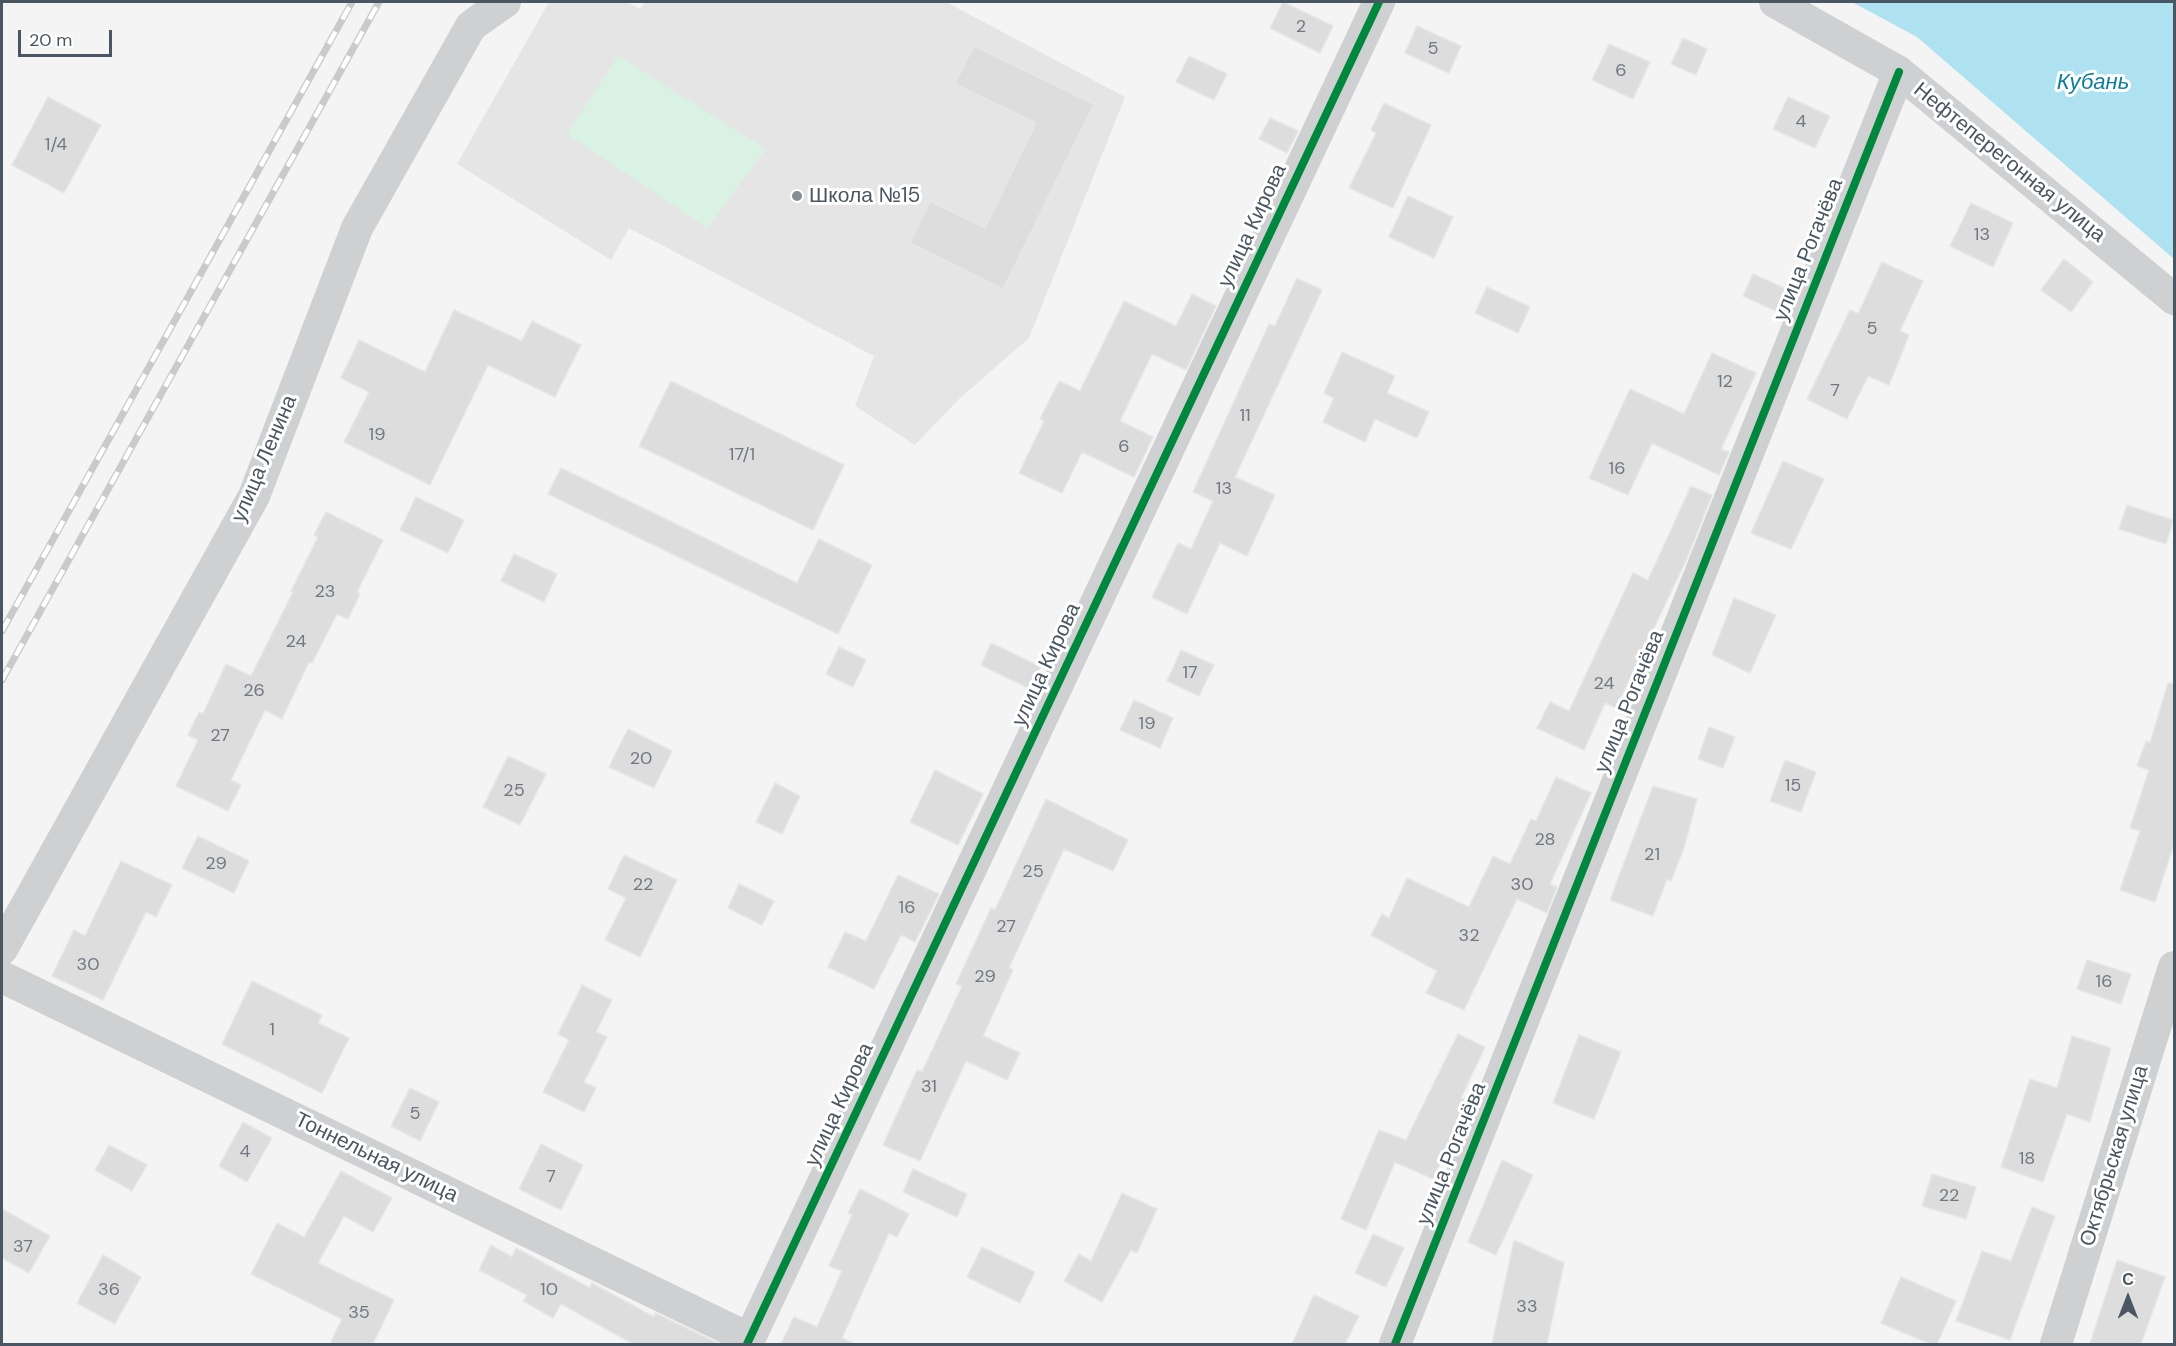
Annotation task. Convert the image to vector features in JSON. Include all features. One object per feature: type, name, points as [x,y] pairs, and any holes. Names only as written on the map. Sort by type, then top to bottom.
[{"type":"street","name":"улица Ленина","points":[[2,949],[254,496],[357,228],[471,26],[504,2]]},
{"type":"street","name":"улица Кирова","points":[[748,1342],[1379,2]]},
{"type":"street","name":"Нефтеперегонная улица","points":[[1775,2],[1899,72],[2175,299]]},
{"type":"street","name":"улица Рогачёва","points":[[1395,1344],[1899,72]]},
{"type":"street","name":"Октябрьская улица","points":[[2056,1344],[2175,967]]},
{"type":"street","name":"Тоннельная улица","points":[[2,977],[748,1342]]},
{"type":"shaded area","name":"Школа №15","points":[[549,2],[627,2],[640,9],[645,2],[946,2],[1125,97],[1029,338],[960,398],[915,445],[855,406],[874,356],[629,228],[611,260],[457,164]]},
{"type":"green space","points":[[618,56],[766,149],[707,228],[567,134]]},
{"type":"water","name":"Кубань","points":[[1852,2],[2174,2],[2174,259],[1917,37]]},
{"type":"building","points":[[1283,2],[1333,26],[1320,53],[1270,28]]},
{"type":"building","points":[[1417,26],[1461,46],[1449,73],[1405,53]]},
{"type":"building","points":[[1683,38],[1707,49],[1696,75],[1671,64]]},
{"type":"building","points":[[1609,44],[1650,62],[1633,99],[1592,80]]},
{"type":"building","points":[[974,46],[1094,104],[1003,289],[910,243],[930,201],[985,228],[1036,123],[955,84]]},
{"type":"building","points":[[1189,56],[1227,74],[1214,100],[1176,82]]},
{"type":"building","points":[[48,97],[101,125],[64,193],[12,165]]},
{"type":"building","points":[[1788,97],[1830,116],[1815,148],[1773,129]]},
{"type":"building","points":[[1384,103],[1431,125],[1393,208],[1349,188],[1376,133],[1371,130]]},
{"type":"building","points":[[1270,118],[1298,131],[1287,153],[1259,139]]},
{"type":"building","points":[[1408,196],[1453,217],[1434,258],[1389,237]]},
{"type":"building","points":[[1971,203],[2013,223],[1993,267],[1950,246]]},
{"type":"building","points":[[2064,259],[2093,282],[2071,312],[2041,290]]},
{"type":"building","points":[[1882,262],[1923,281],[1900,331],[1909,335],[1889,385],[1868,376],[1847,419],[1807,399],[1850,310],[1858,314]]},
{"type":"building","points":[[1753,274],[1791,291],[1780,313],[1743,296]]},
{"type":"building","points":[[1297,278],[1322,290],[1235,477],[1275,495],[1247,556],[1220,543],[1187,614],[1152,597],[1178,543],[1191,549],[1213,501],[1193,492],[1269,324],[1275,326]]},
{"type":"building","points":[[1487,287],[1530,307],[1518,333],[1475,313]]},
{"type":"building","points":[[1192,294],[1216,306],[1186,370],[1152,354],[1120,421],[1153,437],[1134,477],[1082,452],[1062,493],[1019,473],[1044,421],[1040,419],[1059,381],[1080,391],[1124,301],[1176,326]]},
{"type":"building","points":[[454,310],[522,341],[532,321],[581,345],[555,397],[488,365],[430,485],[344,442],[369,392],[341,378],[359,340],[425,372]]},
{"type":"building","points":[[1342,352],[1395,376],[1387,393],[1429,412],[1417,438],[1375,419],[1365,442],[1323,422],[1334,398],[1324,393]]},
{"type":"building","points":[[1712,353],[1756,373],[1721,449],[1729,452],[1719,475],[1652,443],[1628,495],[1589,478],[1630,389],[1684,414]]},
{"type":"building","points":[[671,381],[844,465],[813,530],[639,446]]},
{"type":"building","points":[[1783,461],[1824,479],[1791,549],[1751,533]]},
{"type":"building","points":[[561,468],[797,583],[819,539],[872,565],[838,634],[548,494]]},
{"type":"building","points":[[1691,486],[1712,495],[1688,556],[1616,708],[1605,703],[1584,750],[1537,728],[1550,702],[1569,711],[1633,573],[1648,580]]},
{"type":"building","points":[[416,497],[464,520],[448,553],[400,530]]},
{"type":"building","points":[[2127,505],[2173,520],[2166,544],[2119,529]]},
{"type":"building","points":[[326,512],[383,540],[357,592],[360,594],[348,619],[337,614],[312,663],[309,662],[282,719],[265,710],[231,780],[241,785],[228,811],[176,786],[198,740],[188,735],[199,712],[203,714],[226,664],[251,676],[293,592],[291,591],[318,537],[314,535]]},
{"type":"building","points":[[514,554],[557,574],[544,602],[501,581]]},
{"type":"building","points":[[1734,598],[1776,615],[1750,673],[1712,655]]},
{"type":"building","points":[[991,643],[1041,667],[1030,689],[981,665]]},
{"type":"building","points":[[839,647],[866,660],[853,687],[826,674]]},
{"type":"building","points":[[1181,650],[1214,665],[1199,696],[1167,681]]},
{"type":"building","points":[[2168,683],[2175,684],[2175,841],[2155,902],[2120,890],[2140,831],[2130,828],[2149,770],[2137,766],[2146,741],[2150,743]]},
{"type":"building","points":[[1134,700],[1173,718],[1160,748],[1120,730]]},
{"type":"building","points":[[1709,727],[1735,737],[1723,768],[1698,759]]},
{"type":"building","points":[[628,729],[672,751],[654,788],[609,767]]},
{"type":"building","points":[[508,756],[546,774],[520,825],[483,807]]},
{"type":"building","points":[[1785,760],[1816,772],[1801,812],[1770,801]]},
{"type":"building","points":[[935,770],[983,794],[958,845],[910,822]]},
{"type":"building","points":[[1556,777],[1591,793],[1550,884],[1557,887],[1547,913],[1517,899],[1464,1010],[1426,993],[1437,971],[1371,935],[1382,914],[1389,918],[1407,878],[1469,907],[1493,856],[1510,864],[1531,819],[1536,821]]},
{"type":"building","points":[[775,783],[800,796],[782,834],[756,822]]},
{"type":"building","points":[[1653,786],[1697,799],[1684,848],[1671,881],[1667,879],[1653,916],[1610,900]]},
{"type":"building","points":[[1046,799],[1128,840],[1113,871],[1064,849],[1009,968],[1013,970],[983,1036],[1020,1053],[1007,1080],[966,1061],[920,1161],[883,1145],[917,1070],[922,1072],[962,986],[956,984],[991,908],[995,910]]},
{"type":"building","points":[[198,836],[249,861],[234,893],[182,868]]},
{"type":"building","points":[[624,855],[677,880],[640,957],[605,940],[626,898],[608,889]]},
{"type":"building","points":[[121,861],[172,885],[156,917],[146,912],[103,1000],[52,976],[74,930],[85,936]]},
{"type":"building","points":[[898,875],[939,894],[915,942],[901,935],[874,989],[828,967],[845,932],[866,941]]},
{"type":"building","points":[[739,884],[774,901],[762,925],[728,908]]},
{"type":"building","points":[[2087,960],[2131,974],[2121,1004],[2077,989]]},
{"type":"building","points":[[252,981],[322,1015],[318,1023],[349,1038],[322,1093],[222,1044]]},
{"type":"building","points":[[582,985],[612,1000],[596,1032],[607,1037],[584,1082],[596,1088],[584,1112],[543,1092],[569,1040],[558,1034]]},
{"type":"building","points":[[1458,1034],[1485,1047],[1461,1098],[1468,1101],[1433,1179],[1395,1162],[1366,1230],[1341,1219],[1379,1130],[1406,1140]]},
{"type":"building","points":[[1579,1035],[1621,1052],[1594,1119],[1553,1103]]},
{"type":"building","points":[[2072,1036],[2111,1048],[2090,1122],[2067,1114],[2043,1182],[2001,1167],[2030,1079],[2057,1088]]},
{"type":"building","points":[[410,1088],[439,1102],[420,1141],[391,1126]]},
{"type":"building","points":[[243,1122],[272,1138],[247,1182],[219,1166]]},
{"type":"building","points":[[541,1144],[583,1165],[561,1210],[519,1189]]},
{"type":"building","points":[[109,1145],[147,1165],[132,1191],[95,1170]]},
{"type":"building","points":[[1502,1160],[1533,1175],[1496,1255],[1468,1242]]},
{"type":"building","points":[[913,1169],[967,1194],[957,1217],[903,1192]]},
{"type":"building","points":[[341,1171],[392,1198],[373,1232],[344,1216],[318,1263],[394,1300],[373,1344],[330,1344],[342,1319],[251,1274],[277,1223],[304,1237]]},
{"type":"building","points":[[1932,1174],[1976,1187],[1966,1219],[1922,1206]]},
{"type":"building","points":[[860,1189],[909,1214],[897,1237],[889,1233],[842,1338],[855,1344],[781,1344],[794,1317],[817,1327],[842,1271],[829,1266],[852,1215],[848,1213]]},
{"type":"building","points":[[1122,1193],[1157,1209],[1137,1253],[1131,1250],[1102,1302],[1064,1281],[1079,1254],[1091,1261]]},
{"type":"building","points":[[2032,1207],[2055,1216],[2010,1340],[1956,1321],[1982,1251],[2011,1261]]},
{"type":"building","points":[[2,1209],[50,1236],[29,1273],[2,1258]]},
{"type":"building","points":[[1373,1234],[1404,1248],[1386,1287],[1355,1273]]},
{"type":"building","points":[[1514,1240],[1564,1263],[1547,1344],[1492,1344]]},
{"type":"building","points":[[491,1245],[512,1257],[516,1248],[590,1288],[592,1283],[654,1317],[655,1313],[720,1344],[633,1344],[561,1304],[553,1318],[523,1301],[527,1295],[479,1270]]},
{"type":"building","points":[[982,1247],[1035,1272],[1020,1303],[967,1277]]},
{"type":"building","points":[[103,1255],[141,1277],[115,1324],[77,1303]]},
{"type":"building","points":[[2117,1260],[2165,1277],[2141,1344],[2090,1344]]},
{"type":"building","points":[[1901,1277],[1956,1301],[1937,1344],[1930,1344],[1881,1323]]},
{"type":"building","points":[[1314,1295],[1359,1316],[1345,1344],[1292,1344]]},
{"type":"railway","points":[[2,631],[352,2]]},
{"type":"railway","points":[[2,680],[379,2]]},
{"type":"cycle path","points":[[747,1344],[1379,2]]},
{"type":"cycle path","points":[[1395,1344],[1899,72]]},
{"type":"place","name":"Школа №15","points":[[797,196]]}]
